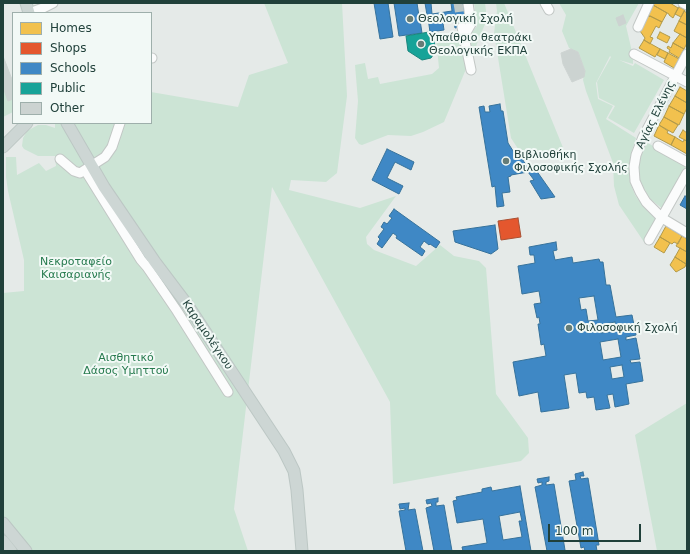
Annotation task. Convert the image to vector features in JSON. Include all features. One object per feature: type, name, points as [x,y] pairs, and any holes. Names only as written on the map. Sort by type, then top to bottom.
[{"type":"main road","points":[[3,147],[28,124]]},
{"type":"main road","points":[[63,124],[73,135]]},
{"type":"main road","points":[[67,124],[73,135]]},
{"type":"main road","name":"Καραμολέγκου","points":[[73,135],[88,167],[104,187],[151,265],[189,307],[284,451],[294,471],[298,490],[302,551]]},
{"type":"main road","points":[[3,522],[26,551]]},
{"type":"main road","points":[[3,541],[11,551]]},
{"type":"street","points":[[32,12],[53,3]]},
{"type":"street","points":[[51,12],[58,3]]},
{"type":"street","points":[[464,36],[471,24],[468,3]]},
{"type":"street","points":[[638,27],[649,3]]},
{"type":"street","points":[[683,3],[687,5]]},
{"type":"street","points":[[462,26],[471,70]]},
{"type":"street","points":[[634,54],[687,82]]},
{"type":"street","name":"Αγίας Ελένης","points":[[687,54],[639,146],[634,167],[635,180],[646,202],[662,218],[687,233]]},
{"type":"street","points":[[60,159],[76,173],[80,173],[105,157],[112,147],[120,124]]},
{"type":"street","points":[[658,146],[687,162]]},
{"type":"street","points":[[649,240],[687,173]]},
{"type":"street","points":[[151,265],[228,392]]},
{"type":"street","points":[[214,370],[225,362]]},
{"type":"green space","name":"Αισθητικό Δάσος Υμηττού","points":[[264,3],[342,3],[347,96],[337,173],[326,182],[291,180],[289,190],[360,208],[396,196],[366,237],[367,244],[374,250],[416,266],[440,245],[454,256],[479,261],[486,268],[496,394],[528,438],[529,453],[521,461],[393,484],[390,402],[272,187],[234,509],[248,551],[3,551],[3,293],[24,291],[24,260],[8,191],[6,157],[16,157],[17,175],[39,163],[46,171],[56,166],[55,156],[38,156],[24,149],[22,146],[23,138],[27,131],[38,125],[46,125],[55,128],[55,124],[152,124],[152,92],[238,107],[249,75],[288,63]]},
{"type":"green space","points":[[474,3],[485,3],[487,19],[472,56],[468,37],[477,26]]},
{"type":"green space","points":[[496,3],[504,3],[564,150],[528,156],[522,155],[511,138],[494,33],[497,11]]},
{"type":"green space","points":[[559,3],[639,3],[626,26],[633,56],[633,64],[619,60],[633,66],[635,63],[664,80],[634,133],[608,118],[615,106],[599,98],[597,82],[611,57],[610,56],[596,83],[598,99],[613,106],[606,119],[636,138],[629,167],[630,182],[635,195],[643,206],[658,219],[644,242],[619,205],[614,186],[613,163],[586,91],[583,80],[585,71],[578,52],[569,48],[562,31],[566,15]]},
{"type":"green space","points":[[459,33],[466,69],[444,122],[411,136],[388,135],[362,145],[359,144],[355,138],[358,101],[355,65],[365,63],[368,79],[378,77],[380,84],[432,74],[439,68],[436,38]]},
{"type":"green space","points":[[3,56],[12,79],[12,112],[3,117]]},
{"type":"green space","points":[[646,142],[687,165],[663,209],[650,199],[639,179],[638,167],[640,155]]},
{"type":"green space","points":[[687,403],[687,551],[657,551],[635,435]]},
{"type":"building: Homes","points":[[655,3],[670,3],[678,8],[673,18],[653,5]]},
{"type":"building: Homes","points":[[653,5],[667,13],[662,22],[648,15]]},
{"type":"building: Homes","points":[[679,7],[685,10],[681,17],[675,14]]},
{"type":"building: Homes","points":[[684,11],[687,13],[687,25],[679,21]]},
{"type":"building: Homes","points":[[648,16],[662,22],[659,28],[656,26],[650,37],[653,38],[650,44],[644,40],[645,38],[640,31]]},
{"type":"building: Homes","points":[[679,21],[687,25],[687,38],[674,31]]},
{"type":"building: Homes","points":[[660,32],[670,37],[667,43],[657,38]]},
{"type":"building: Homes","points":[[680,34],[687,38],[687,43],[684,49],[673,43]]},
{"type":"building: Homes","points":[[644,40],[660,49],[655,57],[639,48]]},
{"type":"building: Homes","points":[[673,43],[684,49],[679,58],[669,52],[670,50],[667,48],[668,46],[671,48]]},
{"type":"building: Homes","points":[[660,49],[668,53],[665,59],[657,55]]},
{"type":"building: Homes","points":[[668,53],[679,59],[674,68],[664,62]]},
{"type":"building: Homes","points":[[680,87],[687,91],[687,103],[675,96]]},
{"type":"building: Homes","points":[[675,96],[687,103],[687,108],[684,114],[669,106]]},
{"type":"building: Homes","points":[[669,106],[684,114],[679,125],[664,117]]},
{"type":"building: Homes","points":[[664,117],[678,125],[673,133],[659,125]]},
{"type":"building: Homes","points":[[659,125],[668,131],[667,133],[675,137],[671,145],[654,136]]},
{"type":"building: Homes","points":[[683,130],[687,133],[687,141],[679,137]]},
{"type":"building: Homes","points":[[675,137],[683,142],[684,140],[687,141],[687,154],[671,145]]},
{"type":"building: Homes","points":[[666,226],[682,236],[678,244],[674,242],[672,244],[660,237]]},
{"type":"building: Homes","points":[[682,236],[687,239],[687,252],[676,246]]},
{"type":"building: Homes","points":[[660,237],[670,243],[664,253],[654,247]]},
{"type":"building: Homes","points":[[680,248],[687,252],[686,264],[675,257]]},
{"type":"building: Homes","points":[[675,257],[686,264],[685,267],[676,272],[670,265]]},
{"type":"building: Shops","points":[[518,218],[521,237],[501,240],[498,221]]},
{"type":"building: Schools","name":"Θεολογική Σχολή","points":[[374,3],[388,3],[393,37],[380,39]]},
{"type":"building: Schools","name":"Θεολογική Σχολή","points":[[394,3],[417,3],[419,16],[427,15],[425,3],[431,3],[432,14],[452,11],[451,3],[465,3],[469,25],[455,28],[453,15],[442,16],[444,30],[430,32],[428,18],[420,20],[422,33],[399,36]]},
{"type":"building: Schools","name":"Βιβλιοθήκη Φιλοσοφικής Σχολής","points":[[500,104],[501,111],[503,111],[508,143],[515,154],[518,153],[529,169],[527,170],[528,172],[511,175],[508,177],[510,192],[502,193],[504,206],[497,207],[495,186],[492,187],[479,107],[484,106],[485,112],[490,112],[489,106]]},
{"type":"building: Schools","points":[[387,149],[414,162],[411,170],[395,162],[387,178],[403,186],[399,194],[372,180]]},
{"type":"building: Schools","points":[[536,170],[555,197],[541,199],[530,181],[534,180],[528,172]]},
{"type":"building: Schools","points":[[685,196],[687,197],[687,209],[680,205]]},
{"type":"building: Schools","points":[[394,209],[440,242],[436,248],[424,241],[420,247],[425,251],[422,256],[396,238],[397,236],[393,233],[382,248],[377,244],[380,239],[378,237],[384,229],[381,227],[384,222],[387,224],[392,218],[389,216]]},
{"type":"building: Schools","points":[[495,225],[498,249],[491,254],[455,242],[453,231]]},
{"type":"building: Schools","name":"Φιλοσοφική Σχολή","points":[[556,242],[557,250],[553,251],[555,260],[572,257],[573,263],[599,259],[600,262],[603,262],[606,285],[610,285],[616,317],[632,315],[636,335],[626,337],[626,340],[636,338],[640,359],[630,360],[631,363],[640,362],[643,381],[626,384],[629,404],[615,407],[613,394],[607,395],[610,408],[596,410],[594,397],[587,398],[586,392],[579,393],[576,373],[564,375],[569,408],[541,412],[538,392],[519,396],[513,362],[546,356],[544,344],[541,345],[538,324],[540,324],[539,317],[537,318],[534,304],[541,303],[539,291],[522,294],[518,266],[535,263],[534,255],[530,255],[529,247]],"holes":[[[594,296],[598,320],[588,321],[586,309],[581,310],[579,298]],[[615,322],[617,331],[601,333],[599,325]],[[618,339],[621,357],[603,360],[600,342]],[[622,365],[624,377],[612,379],[610,367]]]},
{"type":"building: Schools","points":[[583,472],[584,476],[580,476],[581,479],[588,478],[599,545],[596,545],[597,551],[585,551],[584,547],[581,548],[569,481],[576,480],[575,474]]},
{"type":"building: Schools","points":[[549,477],[549,481],[546,482],[546,485],[554,484],[565,550],[562,551],[547,551],[535,487],[542,485],[542,482],[538,483],[537,479]]},
{"type":"building: Schools","points":[[520,486],[531,551],[463,551],[462,547],[487,543],[483,519],[457,523],[453,501],[457,500],[456,497],[482,492],[482,489],[491,487],[492,491]],"holes":[[[520,512],[522,521],[519,521],[522,537],[503,540],[499,516]]]},
{"type":"building: Schools","points":[[438,498],[436,506],[444,505],[452,551],[434,551],[426,508],[432,506],[431,503],[427,504],[426,500]]},
{"type":"building: Schools","points":[[409,503],[408,510],[415,509],[423,551],[406,551],[399,511],[405,510],[405,508],[400,509],[399,504]]},
{"type":"building: Public","name":"Υπαίθριο θεατράκι Θεολογικής ΕΚΠΑ","points":[[429,32],[430,34],[433,34],[436,52],[433,52],[431,58],[422,60],[408,51],[406,36]]},
{"type":"building: Other","points":[[623,15],[626,23],[619,26],[616,18]]},
{"type":"building: Other","points":[[571,49],[578,52],[585,71],[584,77],[572,82],[563,64],[561,53]]},
{"type":"building: Other","points":[[3,56],[12,79],[12,99],[8,101],[3,87]]},
{"type":"tunnel","points":[[458,3],[462,27]]},
{"type":"place","name":"Θεολογική Σχολή","points":[[410,19]]},
{"type":"place","name":"Υπαίθριο θεατράκι Θεολογικής ΕΚΠΑ","points":[[421,44]]},
{"type":"place","name":"Βιβλιοθήκη Φιλοσοφικής Σχολής","points":[[506,161]]},
{"type":"place","name":"Φιλοσοφική Σχολή","points":[[569,328]]},
{"type":"park label","name":"Νεκροταφείο Καισαριανής","points":[[76,268]]}]
